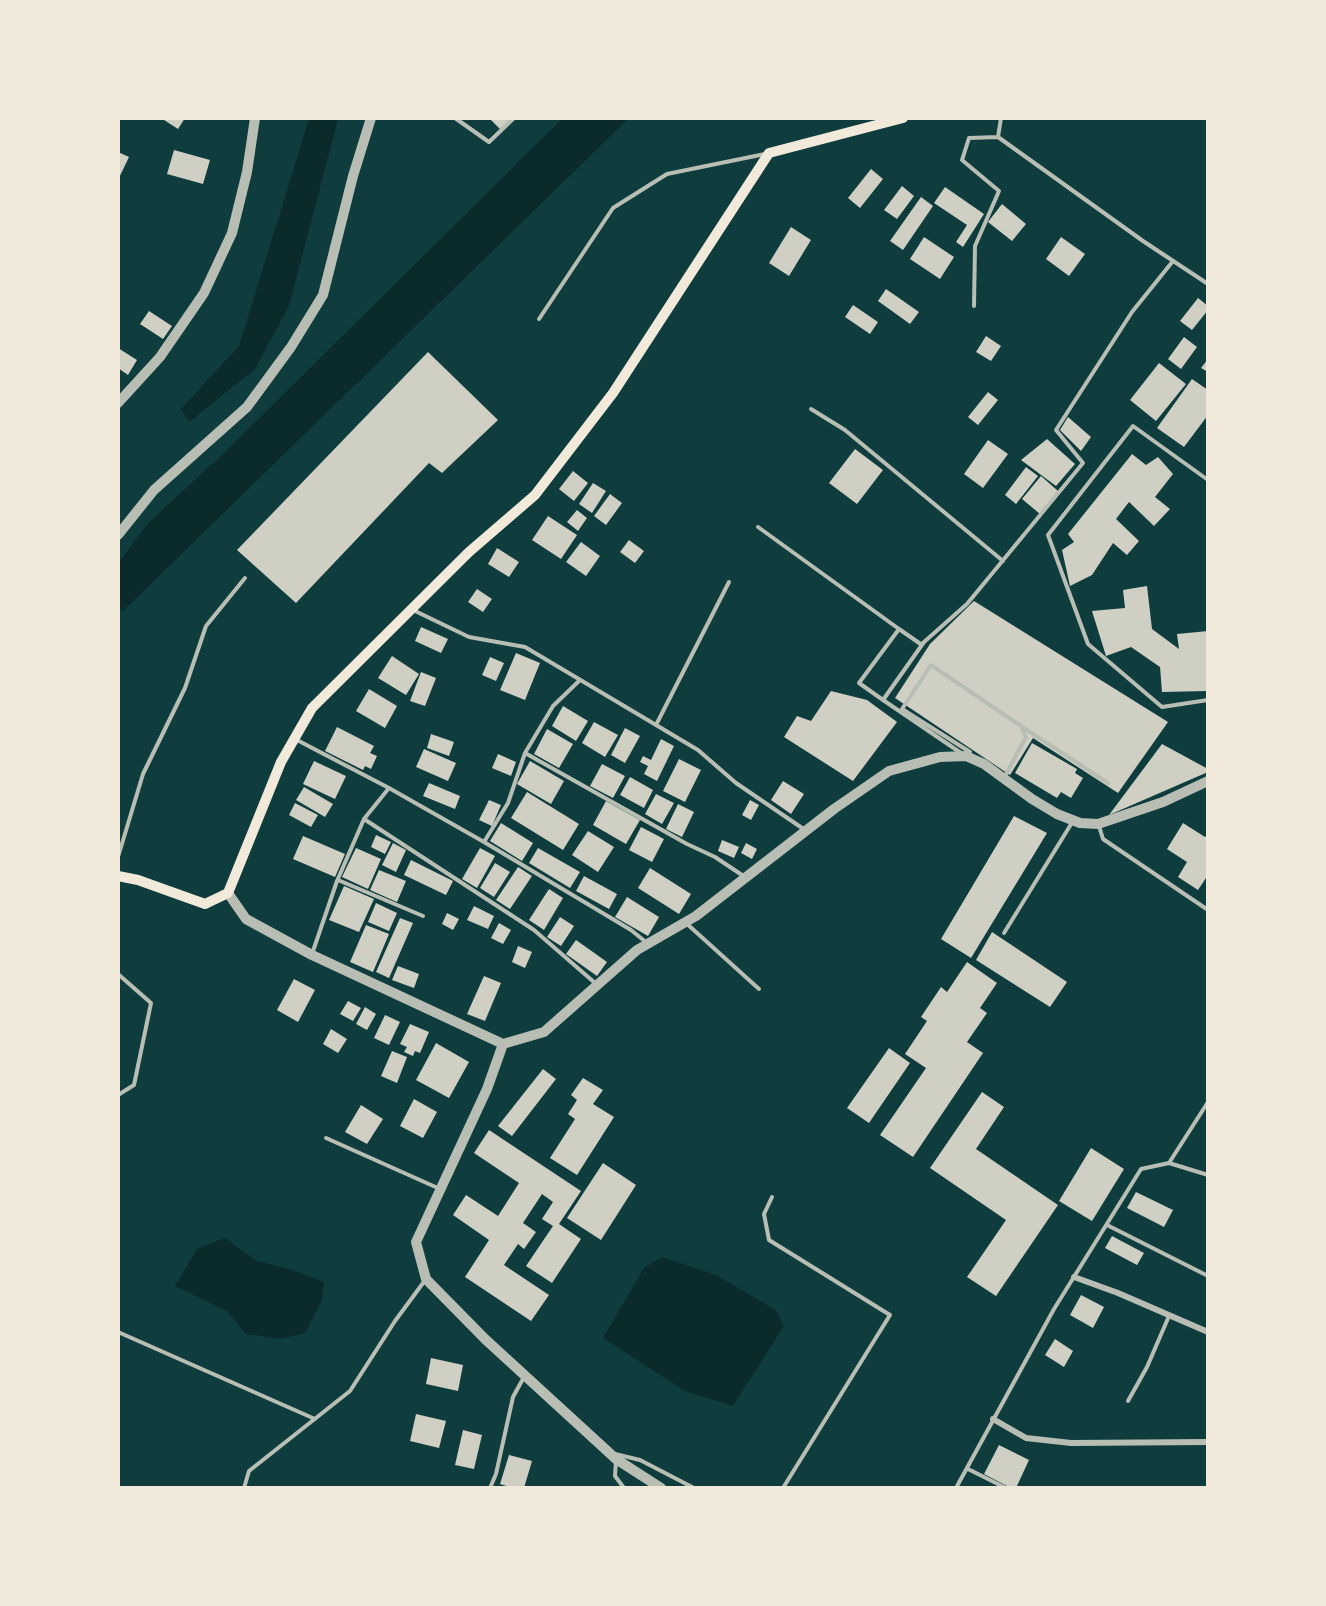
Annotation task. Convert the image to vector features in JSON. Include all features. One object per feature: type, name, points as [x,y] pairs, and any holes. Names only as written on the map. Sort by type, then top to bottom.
[{"type":"main road","points":[[118,876],[138,880],[205,904],[228,893],[282,762],[312,708],[469,552],[535,495],[614,393],[769,153],[903,118]]},
{"type":"street","points":[[118,404],[160,357],[204,293],[232,232],[247,172],[255,118]]},
{"type":"street","points":[[118,535],[154,490],[247,407],[291,347],[322,295],[353,176],[371,118]]},
{"type":"street","points":[[228,893],[246,919],[312,955],[503,1044],[544,1032],[637,950],[696,916],[806,831],[889,771],[940,757],[968,754],[1058,814],[1073,820],[1098,824],[1163,802],[1208,781]]},
{"type":"street","points":[[503,1044],[488,1089],[416,1242],[426,1279],[485,1339],[612,1456],[661,1488]]},
{"type":"street","points":[[1074,1277],[1118,1293],[1208,1332]]},
{"type":"street","points":[[993,1419],[1026,1438],[1071,1443],[1208,1442]]},
{"type":"lane","points":[[455,118],[489,142],[514,118]]},
{"type":"lane","points":[[998,137],[1000,118]]},
{"type":"lane","points":[[974,306],[975,246],[999,191],[962,160],[969,138],[998,137],[1208,284]]},
{"type":"lane","points":[[539,318],[613,208],[667,174],[769,153]]},
{"type":"lane","points":[[883,700],[922,645],[967,604],[1083,463],[1056,430],[1132,312],[1173,261]]},
{"type":"lane","points":[[811,409],[845,430],[1003,561]]},
{"type":"lane","points":[[1208,480],[1133,426],[1048,535],[1088,644],[1162,707],[1208,700]]},
{"type":"lane","points":[[758,527],[922,645]]},
{"type":"lane","points":[[118,857],[143,774],[184,688],[206,626],[245,578]]},
{"type":"lane","points":[[656,725],[729,582]]},
{"type":"lane","points":[[412,610],[469,637],[525,647],[698,750],[736,783],[806,831]]},
{"type":"lane","points":[[899,629],[859,683],[968,754]]},
{"type":"lane","points":[[968,754],[902,709],[931,665],[1108,783]]},
{"type":"lane","points":[[484,842],[508,803],[525,753],[553,706],[581,679]]},
{"type":"lane","points":[[1005,777],[1026,737],[1021,726]]},
{"type":"lane","points":[[295,739],[389,788],[484,842],[631,930],[648,943]]},
{"type":"lane","points":[[525,753],[687,844],[715,857],[745,878]]},
{"type":"lane","points":[[312,955],[338,880],[364,819],[389,788]]},
{"type":"lane","points":[[364,819],[534,930],[597,984]]},
{"type":"lane","points":[[1004,933],[1073,820]]},
{"type":"lane","points":[[1098,824],[1103,839],[1208,910]]},
{"type":"lane","points":[[338,880],[423,916]]},
{"type":"lane","points":[[684,922],[759,989]]},
{"type":"lane","points":[[118,974],[151,1003],[134,1085],[118,1095]]},
{"type":"lane","points":[[1169,1163],[1208,1102]]},
{"type":"lane","points":[[326,1138],[440,1189]]},
{"type":"lane","points":[[956,1488],[1074,1277],[1141,1169],[1169,1163],[1208,1175]]},
{"type":"lane","points":[[772,1197],[764,1214],[770,1240],[890,1315],[783,1488]]},
{"type":"lane","points":[[1107,1224],[1208,1276]]},
{"type":"lane","points":[[244,1488],[249,1471],[350,1391],[426,1279]]},
{"type":"lane","points":[[1128,1401],[1147,1367],[1169,1316]]},
{"type":"lane","points":[[118,1332],[315,1419]]},
{"type":"lane","points":[[490,1488],[496,1474],[513,1397],[524,1376]]},
{"type":"lane","points":[[624,1488],[615,1476],[612,1456],[640,1460],[694,1488]]},
{"type":"lane","points":[[968,1469],[1006,1488]]},
{"type":"water","points":[[309,119],[338,119],[289,306],[255,369],[189,422],[181,409],[239,346]]},
{"type":"water","points":[[562,119],[628,119],[123,611],[119,607],[119,562],[148,523],[223,454]]},
{"type":"water","points":[[225,1238],[257,1261],[290,1269],[324,1282],[322,1300],[305,1333],[281,1339],[246,1334],[227,1311],[175,1286],[197,1249]]},
{"type":"water","points":[[662,1257],[716,1275],[776,1310],[784,1326],[733,1406],[685,1391],[603,1338],[644,1268]]},
{"type":"building","points":[[161,118],[185,118],[178,129]]},
{"type":"building","points":[[489,118],[511,118],[501,130]]},
{"type":"building","points":[[174,150],[210,160],[203,184],[167,174]]},
{"type":"building","points":[[118,152],[129,157],[118,180]]},
{"type":"building","points":[[871,169],[883,179],[860,208],[848,198]]},
{"type":"building","points":[[902,186],[914,196],[897,219],[884,210]]},
{"type":"building","points":[[945,187],[984,214],[963,247],[956,242],[967,225],[934,203]]},
{"type":"building","points":[[921,197],[933,206],[903,250],[890,241]]},
{"type":"building","points":[[1002,204],[1026,224],[1012,241],[988,222]]},
{"type":"building","points":[[791,227],[811,240],[789,276],[769,263]]},
{"type":"building","points":[[924,237],[954,257],[940,279],[910,259]]},
{"type":"building","points":[[1061,237],[1085,254],[1069,276],[1046,259]]},
{"type":"building","points":[[886,289],[919,312],[910,324],[878,301]]},
{"type":"building","points":[[1198,298],[1208,306],[1208,310],[1192,330],[1180,321]]},
{"type":"building","points":[[853,305],[878,322],[870,334],[845,317]]},
{"type":"building","points":[[149,311],[172,326],[163,339],[140,324]]},
{"type":"building","points":[[986,336],[1001,346],[991,361],[976,352]]},
{"type":"building","points":[[1184,337],[1197,347],[1181,369],[1168,359]]},
{"type":"building","points":[[118,348],[137,360],[128,375],[118,368]]},
{"type":"building","points":[[428,352],[498,420],[442,473],[429,463],[296,603],[237,550]]},
{"type":"building","points":[[1208,359],[1208,372],[1201,368]]},
{"type":"building","points":[[1159,363],[1186,384],[1156,421],[1130,400]]},
{"type":"building","points":[[1192,379],[1208,390],[1208,415],[1184,447],[1157,428]]},
{"type":"building","points":[[988,392],[998,400],[978,425],[968,417]]},
{"type":"building","points":[[1068,417],[1091,437],[1081,451],[1060,430]]},
{"type":"building","points":[[1047,439],[1075,464],[1056,486],[1021,460]]},
{"type":"building","points":[[988,440],[1008,454],[983,488],[964,474]]},
{"type":"building","points":[[855,449],[883,470],[857,504],[829,483]]},
{"type":"building","points":[[1132,454],[1146,465],[1158,457],[1173,474],[1155,497],[1170,509],[1154,526],[1129,502],[1116,519],[1139,541],[1127,555],[1113,543],[1092,575],[1070,586],[1062,550],[1074,542],[1068,534]]},
{"type":"building","points":[[1026,467],[1038,476],[1016,504],[1005,495]]},
{"type":"building","points":[[573,471],[588,483],[574,501],[559,489]]},
{"type":"building","points":[[1041,476],[1058,491],[1040,514],[1022,499]]},
{"type":"building","points":[[593,483],[606,491],[592,513],[579,504]]},
{"type":"building","points":[[610,494],[622,503],[606,525],[594,516]]},
{"type":"building","points":[[577,510],[587,518],[578,531],[567,522]]},
{"type":"building","points":[[548,516],[577,535],[561,559],[532,540]]},
{"type":"building","points":[[629,540],[644,551],[635,563],[620,552]]},
{"type":"building","points":[[581,542],[600,556],[586,576],[566,562]]},
{"type":"building","points":[[497,548],[519,562],[509,577],[488,564]]},
{"type":"building","points":[[1147,586],[1152,629],[1179,649],[1177,634],[1208,631],[1207,691],[1162,692],[1160,667],[1131,647],[1106,656],[1092,611],[1125,608],[1123,590]]},
{"type":"building","points":[[477,589],[492,599],[483,612],[468,602]]},
{"type":"building","points":[[974,601],[1168,722],[1118,793],[1033,738],[1010,775],[895,698],[930,644]]},
{"type":"building","points":[[421,627],[448,639],[441,653],[415,641]]},
{"type":"building","points":[[516,653],[540,663],[525,700],[500,690]]},
{"type":"building","points":[[392,656],[419,674],[406,695],[378,678]]},
{"type":"building","points":[[490,657],[504,663],[496,681],[482,675]]},
{"type":"building","points":[[421,672],[436,678],[425,706],[410,701]]},
{"type":"building","points":[[369,689],[397,706],[385,728],[356,711]]},
{"type":"building","points":[[831,691],[867,700],[897,722],[853,781],[784,737],[797,716],[811,721]]},
{"type":"building","points":[[563,706],[588,721],[576,741],[552,726]]},
{"type":"building","points":[[594,722],[618,735],[605,757],[582,743]]},
{"type":"building","points":[[337,727],[374,746],[370,753],[377,756],[371,769],[365,766],[363,770],[325,751]]},
{"type":"building","points":[[625,728],[640,736],[625,763],[611,755]]},
{"type":"building","points":[[547,729],[573,744],[559,768],[534,754]]},
{"type":"building","points":[[431,734],[454,742],[449,756],[427,748]]},
{"type":"building","points":[[661,739],[674,746],[657,781],[644,774],[648,766],[640,762],[643,756],[651,760]]},
{"type":"building","points":[[1032,743],[1077,769],[1075,773],[1083,778],[1071,798],[1061,792],[1057,798],[1015,773]]},
{"type":"building","points":[[1162,744],[1208,769],[1208,772],[1109,815]]},
{"type":"building","points":[[424,749],[456,763],[448,781],[416,767]]},
{"type":"building","points":[[498,754],[516,762],[511,776],[492,768]]},
{"type":"building","points":[[679,759],[701,770],[685,802],[663,791]]},
{"type":"building","points":[[314,761],[346,776],[335,799],[303,784]]},
{"type":"building","points":[[530,761],[564,781],[551,804],[517,784]]},
{"type":"building","points":[[602,764],[625,776],[613,798],[590,786]]},
{"type":"building","points":[[630,777],[653,790],[644,808],[620,795]]},
{"type":"building","points":[[783,781],[804,794],[791,814],[771,800]]},
{"type":"building","points":[[429,783],[460,796],[455,809],[423,796]]},
{"type":"building","points":[[304,787],[333,804],[325,817],[296,800]]},
{"type":"building","points":[[527,792],[579,824],[563,850],[511,818]]},
{"type":"building","points":[[656,794],[674,803],[662,824],[645,814]]},
{"type":"building","points":[[489,800],[501,805],[492,826],[479,820]]},
{"type":"building","points":[[750,800],[759,805],[751,820],[742,815]]},
{"type":"building","points":[[606,801],[640,820],[626,844],[593,825]]},
{"type":"building","points":[[295,803],[318,815],[311,827],[289,815]]},
{"type":"building","points":[[678,804],[694,812],[682,837],[666,829]]},
{"type":"building","points":[[1014,816],[1047,833],[971,958],[941,939]]},
{"type":"building","points":[[501,823],[533,843],[522,861],[490,841]]},
{"type":"building","points":[[1183,823],[1205,837],[1208,833],[1208,875],[1198,890],[1178,877],[1187,862],[1167,849]]},
{"type":"building","points":[[641,827],[664,839],[652,862],[629,850]]},
{"type":"building","points":[[588,831],[614,847],[598,872],[572,855]]},
{"type":"building","points":[[376,835],[391,842],[385,854],[371,847]]},
{"type":"building","points":[[303,836],[345,854],[335,877],[293,859]]},
{"type":"building","points":[[722,840],[739,847],[734,858],[718,851]]},
{"type":"building","points":[[393,843],[406,850],[396,872],[382,865]]},
{"type":"building","points":[[746,843],[757,849],[752,859],[741,853]]},
{"type":"building","points":[[356,848],[381,859],[368,889],[342,877]]},
{"type":"building","points":[[480,848],[495,856],[477,888],[462,879]]},
{"type":"building","points":[[538,848],[580,872],[570,888],[529,863]]},
{"type":"building","points":[[411,860],[453,881],[446,895],[404,875]]},
{"type":"building","points":[[495,863],[510,872],[494,897],[480,888]]},
{"type":"building","points":[[518,867],[532,876],[510,909],[496,900]]},
{"type":"building","points":[[650,868],[691,894],[679,914],[638,888]]},
{"type":"building","points":[[379,870],[406,881],[397,902],[370,890]]},
{"type":"building","points":[[584,876],[617,894],[609,909],[576,891]]},
{"type":"building","points":[[344,886],[374,899],[359,932],[329,920]]},
{"type":"building","points":[[549,889],[563,898],[544,930],[529,920]]},
{"type":"building","points":[[627,897],[659,917],[648,936],[615,917]]},
{"type":"building","points":[[376,903],[397,913],[389,931],[368,922]]},
{"type":"building","points":[[474,906],[494,916],[488,929],[467,920]]},
{"type":"building","points":[[447,913],[459,919],[453,930],[442,924]]},
{"type":"building","points":[[560,917],[574,926],[561,946],[547,937]]},
{"type":"building","points":[[400,918],[413,923],[389,978],[376,972]]},
{"type":"building","points":[[499,923],[511,930],[503,944],[491,938]]},
{"type":"building","points":[[366,925],[389,934],[373,972],[350,962]]},
{"type":"building","points":[[992,932],[1067,982],[1050,1007],[976,960]]},
{"type":"building","points":[[576,940],[607,962],[597,976],[566,954]]},
{"type":"building","points":[[518,946],[532,952],[525,968],[512,962]]},
{"type":"building","points":[[967,962],[997,983],[980,1008],[987,1013],[967,1042],[983,1053],[913,1157],[880,1135],[926,1068],[905,1054],[927,1021],[921,1017],[941,987],[947,992]]},
{"type":"building","points":[[398,966],[419,974],[414,988],[392,980]]},
{"type":"building","points":[[484,976],[501,983],[485,1021],[467,1014]]},
{"type":"building","points":[[294,979],[315,990],[298,1022],[277,1010]]},
{"type":"building","points":[[348,1001],[361,1008],[353,1021],[340,1014]]},
{"type":"building","points":[[365,1007],[376,1014],[367,1030],[356,1024]]},
{"type":"building","points":[[385,1015],[400,1022],[389,1045],[374,1038]]},
{"type":"building","points":[[410,1024],[429,1032],[420,1053],[415,1051],[413,1056],[404,1052],[407,1047],[400,1044]]},
{"type":"building","points":[[331,1029],[347,1039],[338,1053],[323,1044]]},
{"type":"building","points":[[436,1043],[469,1062],[449,1098],[416,1080]]},
{"type":"building","points":[[889,1048],[910,1063],[869,1123],[847,1108]]},
{"type":"building","points":[[392,1051],[407,1057],[397,1083],[381,1076]]},
{"type":"building","points":[[543,1069],[556,1079],[512,1136],[498,1126]]},
{"type":"building","points":[[583,1078],[603,1090],[593,1104],[614,1117],[577,1175],[550,1158],[575,1119],[568,1114],[577,1100],[571,1095]]},
{"type":"building","points":[[982,1092],[1004,1107],[976,1149],[1058,1205],[996,1296],[967,1277],[1006,1220],[930,1168]]},
{"type":"building","points":[[414,1099],[437,1112],[423,1138],[400,1126]]},
{"type":"building","points":[[361,1105],[383,1119],[367,1144],[345,1132]]},
{"type":"building","points":[[489,1130],[581,1191],[559,1224],[581,1239],[552,1283],[526,1266],[553,1226],[542,1219],[553,1202],[542,1194],[523,1223],[536,1232],[524,1249],[518,1244],[504,1265],[549,1295],[531,1321],[465,1277],[489,1240],[453,1215],[466,1195],[498,1216],[519,1183],[474,1153]]},
{"type":"building","points":[[1091,1148],[1124,1169],[1092,1221],[1059,1201]]},
{"type":"building","points":[[603,1163],[636,1185],[601,1240],[567,1218]]},
{"type":"building","points":[[1136,1192],[1173,1210],[1164,1227],[1127,1208]]},
{"type":"building","points":[[1112,1236],[1144,1253],[1137,1265],[1105,1248]]},
{"type":"building","points":[[1081,1295],[1104,1307],[1093,1328],[1070,1315]]},
{"type":"building","points":[[1055,1339],[1073,1351],[1064,1367],[1045,1355]]},
{"type":"building","points":[[431,1358],[463,1365],[458,1391],[426,1384]]},
{"type":"building","points":[[416,1414],[446,1421],[439,1448],[410,1441]]},
{"type":"building","points":[[463,1430],[482,1435],[474,1469],[455,1465]]},
{"type":"building","points":[[999,1445],[1029,1460],[1016,1488],[1011,1488],[984,1474]]},
{"type":"building","points":[[509,1455],[532,1461],[524,1488],[513,1488],[500,1484]]}]
